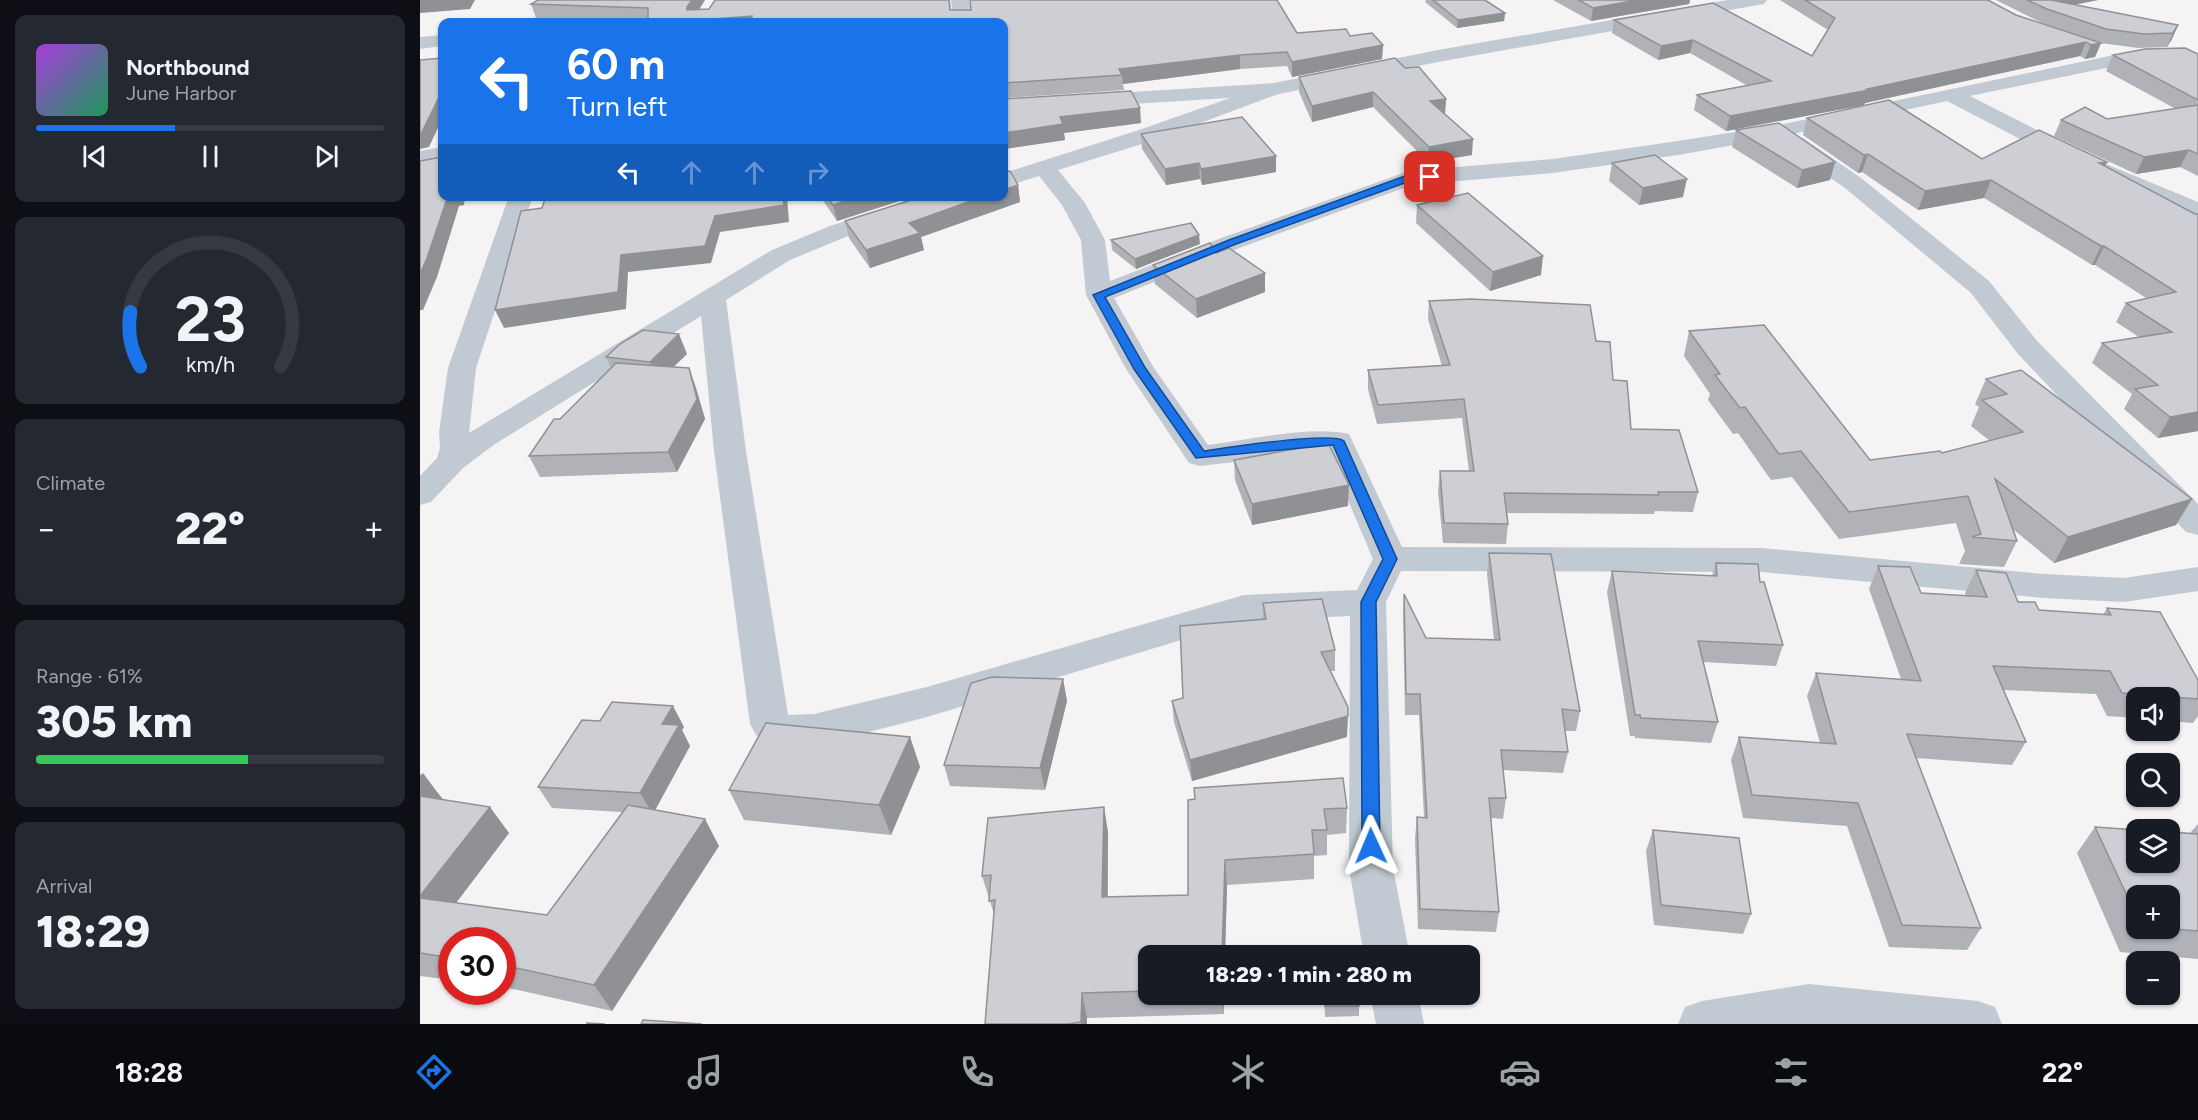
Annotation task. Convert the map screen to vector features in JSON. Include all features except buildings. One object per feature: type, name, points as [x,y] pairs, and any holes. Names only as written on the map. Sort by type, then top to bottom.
[{"type":"street","points":[[960,0],[962,18]]},
{"type":"street","points":[[1008,106],[1274,89],[1438,56],[1758,0]]},
{"type":"street","points":[[420,44],[438,42]]},
{"type":"street","points":[[2095,48],[2138,56],[2162,56]]},
{"type":"street","points":[[1099,295],[1233,242],[1409,178],[1553,166],[1779,131],[1950,93],[2138,56]]},
{"type":"street","points":[[1008,179],[1234,105],[1274,89]]},
{"type":"street","points":[[1950,93],[2086,164],[2198,211]]},
{"type":"street","points":[[1779,131],[1853,183],[1980,287],[2028,348],[2198,524]]},
{"type":"street","points":[[420,158],[438,155]]},
{"type":"street","points":[[1044,168],[1073,203],[1093,240],[1099,295],[1140,369],[1200,456],[1306,442],[1338,441],[1390,559]]},
{"type":"street","points":[[2174,199],[2198,194]]},
{"type":"street","points":[[452,461],[456,448],[454,432],[462,368],[519,201]]},
{"type":"street","points":[[420,495],[452,461],[484,437],[712,296],[791,251],[839,231],[934,201]]},
{"type":"street","points":[[712,296],[730,451],[770,724],[783,731],[814,730],[927,702],[1244,608],[1368,602]]},
{"type":"street","points":[[1390,559],[1762,560],[2044,586],[2124,590],[2198,579]]},
{"type":"street","points":[[1385,945],[1371,868],[1368,602],[1390,559]]},
{"type":"street","points":[[1396,1005],[1400,1024]]},
{"type":"street","points":[[1702,1024],[1809,1008],[1978,1024]]},
{"type":"route","points":[[1371,846],[1368,602],[1390,559],[1338,441],[1306,442],[1200,456],[1140,369],[1099,295],[1233,242],[1409,178],[1430,177]]}]
